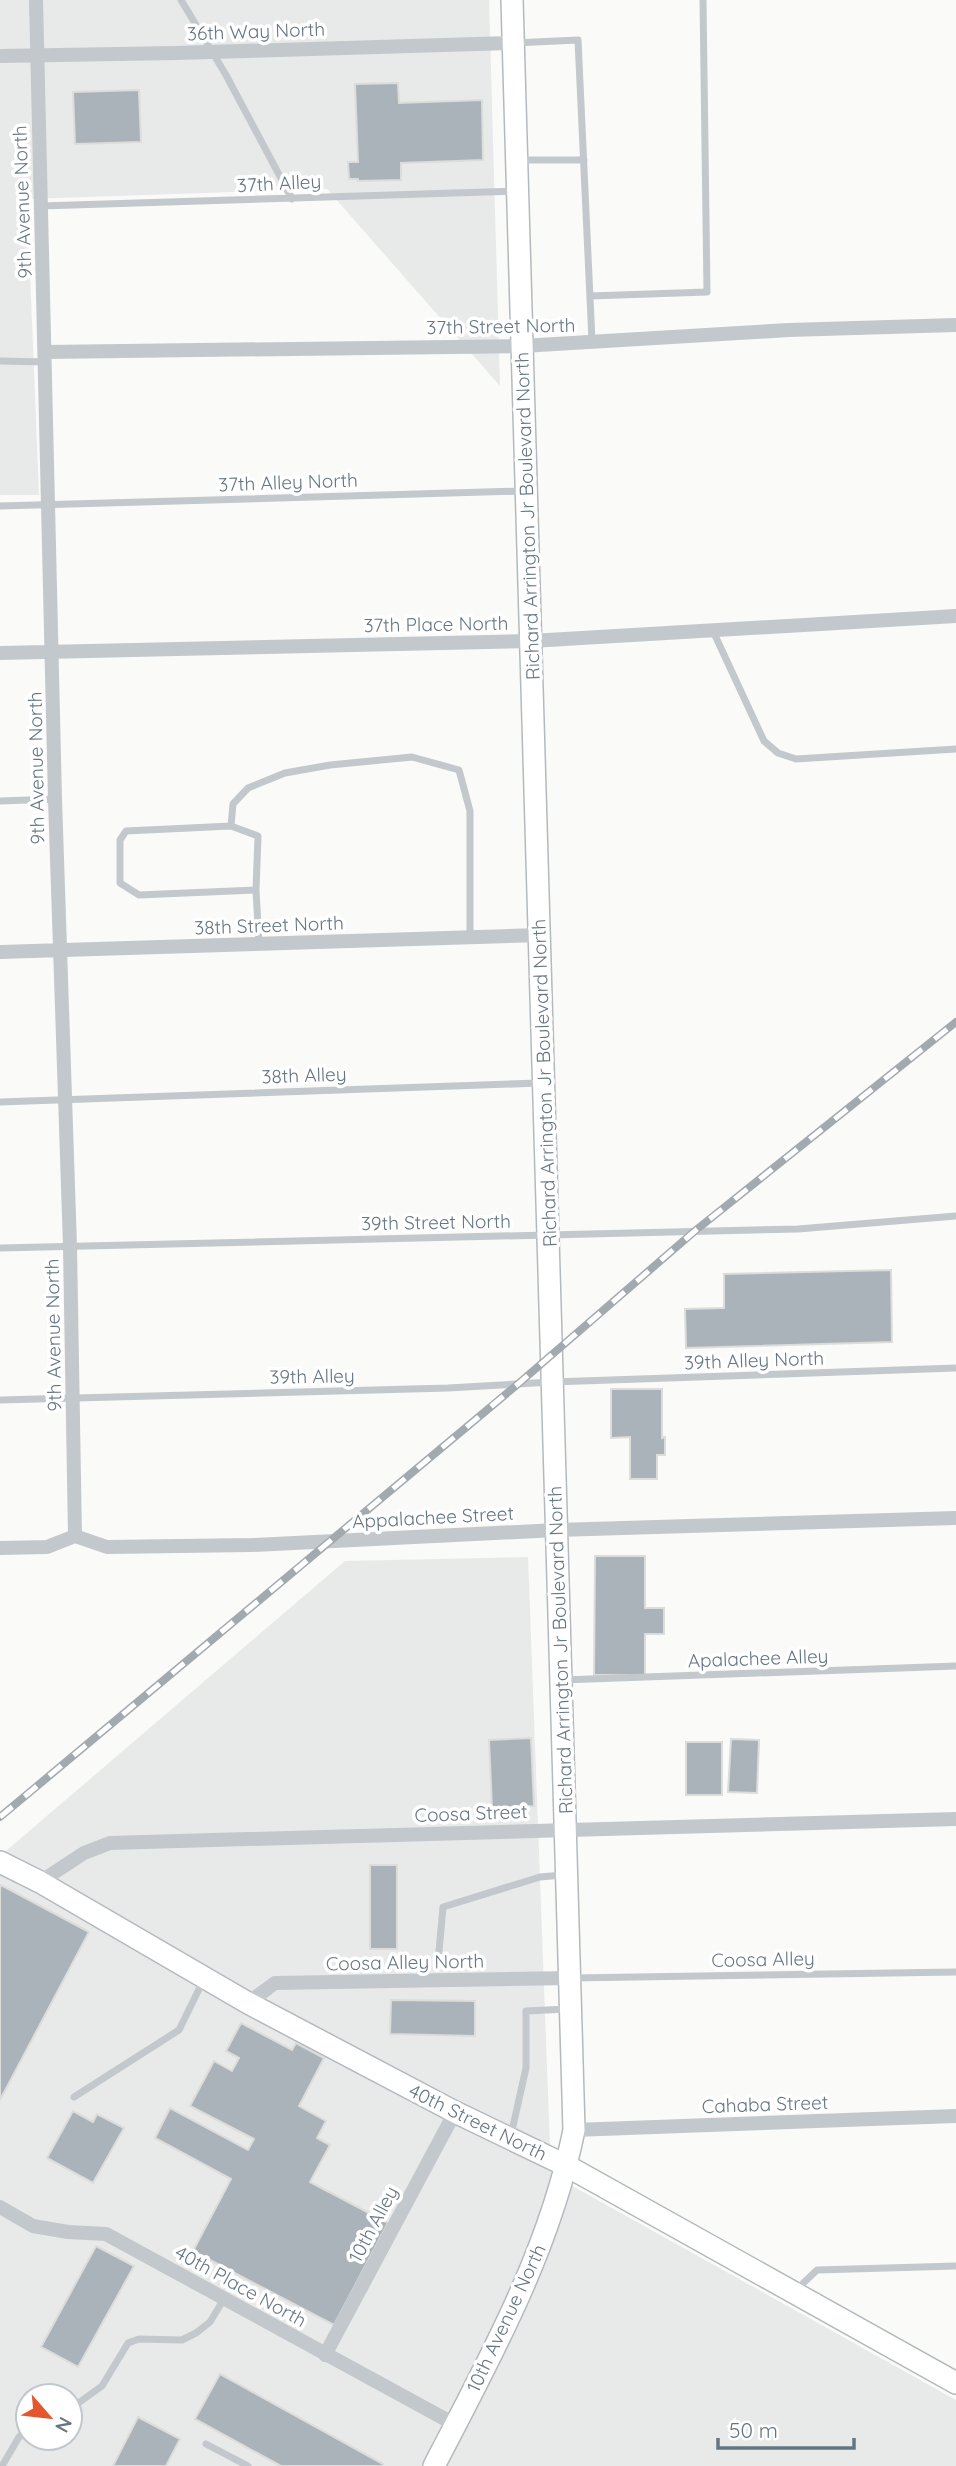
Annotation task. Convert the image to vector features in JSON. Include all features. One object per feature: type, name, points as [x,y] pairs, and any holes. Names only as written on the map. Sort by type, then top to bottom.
[{"type":"street","name":"9th Avenue North","points":[[36,0],[55,799],[70,1245],[75,1536]]},
{"type":"street","name":"Richard Arrington Jr Boulevard North","points":[[512,0],[571,2009],[574,2130],[567,2166]]},
{"type":"street","name":"36th Way North","points":[[0,56],[513,43]]},
{"type":"street","name":"37th Street North","points":[[46,357],[522,346],[789,330],[956,325]]},
{"type":"street","name":"37th Place North","points":[[0,653],[531,641],[956,616]]},
{"type":"street","name":"38th Street North","points":[[0,952],[539,935]]},
{"type":"street","name":"Appalachee Street","points":[[75,1536],[107,1547],[252,1545],[557,1530],[956,1518]]},
{"type":"street","points":[[0,1548],[47,1547],[75,1536]]},
{"type":"street","name":"Coosa Street","points":[[40,1882],[84,1853],[110,1843],[956,1819]]},
{"type":"street","name":"40th Street North","points":[[0,1862],[40,1882],[248,2003],[455,2112],[567,2166],[956,2383]]},
{"type":"street","name":"Coosa Alley North","points":[[248,2003],[275,1983],[570,1978]]},
{"type":"street","name":"10th Alley","points":[[325,2355],[455,2112]]},
{"type":"street","name":"Cahaba Street","points":[[574,2130],[956,2116]]},
{"type":"street","name":"10th Avenue North","points":[[435,2466],[509,2319],[534,2262],[567,2166]]},
{"type":"street","name":"40th Place North","points":[[0,2207],[33,2226],[68,2232],[106,2234],[456,2425]]},
{"type":"lane","points":[[181,0],[292,199]]},
{"type":"lane","points":[[590,296],[707,292],[703,0]]},
{"type":"lane","points":[[513,43],[578,40],[592,342]]},
{"type":"lane","points":[[517,160],[584,160]]},
{"type":"lane","name":"37th Alley","points":[[41,206],[517,191]]},
{"type":"lane","points":[[0,361],[46,357]]},
{"type":"lane","name":"37th Alley North","points":[[50,505],[526,491]]},
{"type":"lane","points":[[0,506],[50,505]]},
{"type":"lane","points":[[712,630],[764,741],[778,753],[796,759],[956,749]]},
{"type":"lane","points":[[231,826],[233,804],[248,788],[285,774],[330,765],[412,757],[459,770],[470,811],[470,937]]},
{"type":"lane","points":[[0,801],[55,799]]},
{"type":"lane","points":[[256,890],[139,895],[120,883],[120,840],[126,831],[231,826],[258,836],[256,890],[259,944]]},
{"type":"lane","name":"38th Alley","points":[[0,1102],[544,1083]]},
{"type":"lane","name":"39th Street North","points":[[0,1248],[798,1229],[956,1216]]},
{"type":"lane","name":"39th Alley North","points":[[552,1382],[956,1368]]},
{"type":"lane","name":"39th Alley","points":[[73,1397],[448,1388],[552,1382]]},
{"type":"lane","points":[[0,1400],[73,1397]]},
{"type":"lane","name":"Apalachee Alley","points":[[561,1680],[956,1666]]},
{"type":"lane","points":[[439,1951],[443,1907],[540,1877],[567,1875]]},
{"type":"lane","name":"Coosa Alley","points":[[570,1978],[956,1972]]},
{"type":"lane","points":[[74,2097],[179,2030],[205,1978]]},
{"type":"lane","points":[[510,2138],[526,2068],[526,2011],[571,2009]]},
{"type":"lane","points":[[793,2293],[817,2270],[956,2266]]},
{"type":"lane","points":[[84,2399],[102,2386],[128,2343],[139,2339],[182,2340],[209,2322],[224,2299]]},
{"type":"lane","points":[[206,2444],[248,2466]]},
{"type":"lane","points":[[2,2466],[14,2446]]},
{"type":"shaded area","points":[[0,0],[489,0],[500,386],[327,189],[27,199],[39,495],[0,495]]},
{"type":"shaded area","points":[[528,1557],[551,2174],[956,2400],[956,2466],[0,2466],[0,1856],[345,1561]]},
{"type":"building","points":[[398,83],[399,103],[482,100],[483,160],[401,163],[401,180],[349,179],[348,162],[358,162],[355,84]]},
{"type":"building","points":[[139,90],[141,142],[75,144],[73,92]]},
{"type":"building","points":[[891,1270],[892,1342],[686,1348],[685,1309],[724,1308],[724,1274]]},
{"type":"building","points":[[611,1389],[662,1389],[662,1438],[665,1437],[665,1455],[657,1455],[657,1479],[630,1479],[630,1437],[611,1438]]},
{"type":"building","points":[[595,1556],[645,1556],[645,1608],[664,1608],[664,1634],[645,1634],[645,1675],[594,1675]]},
{"type":"building","points":[[531,1738],[534,1806],[492,1808],[489,1740]]},
{"type":"building","points":[[731,1739],[759,1740],[757,1793],[728,1792]]},
{"type":"building","points":[[686,1742],[722,1742],[722,1795],[686,1795]]},
{"type":"building","points":[[370,1865],[397,1865],[397,1949],[370,1949]]},
{"type":"building","points":[[1,1885],[89,1932],[0,2100],[0,1888]]},
{"type":"building","points":[[391,2000],[475,2001],[475,2036],[390,2034]]},
{"type":"building","points":[[241,2023],[292,2050],[296,2043],[324,2058],[299,2106],[326,2121],[317,2138],[330,2145],[310,2182],[388,2223],[334,2325],[193,2251],[231,2179],[155,2138],[170,2108],[248,2150],[254,2139],[190,2106],[214,2061],[232,2071],[239,2058],[226,2051]]},
{"type":"building","points":[[73,2111],[93,2122],[97,2114],[124,2128],[93,2183],[47,2158]]},
{"type":"building","points":[[96,2246],[134,2266],[78,2367],[41,2347]]},
{"type":"building","points":[[220,2374],[383,2464],[382,2466],[281,2466],[195,2419]]},
{"type":"building","points":[[138,2417],[180,2439],[166,2466],[113,2466]]},
{"type":"railway","points":[[0,1817],[518,1384],[696,1230],[956,1022]]}]
